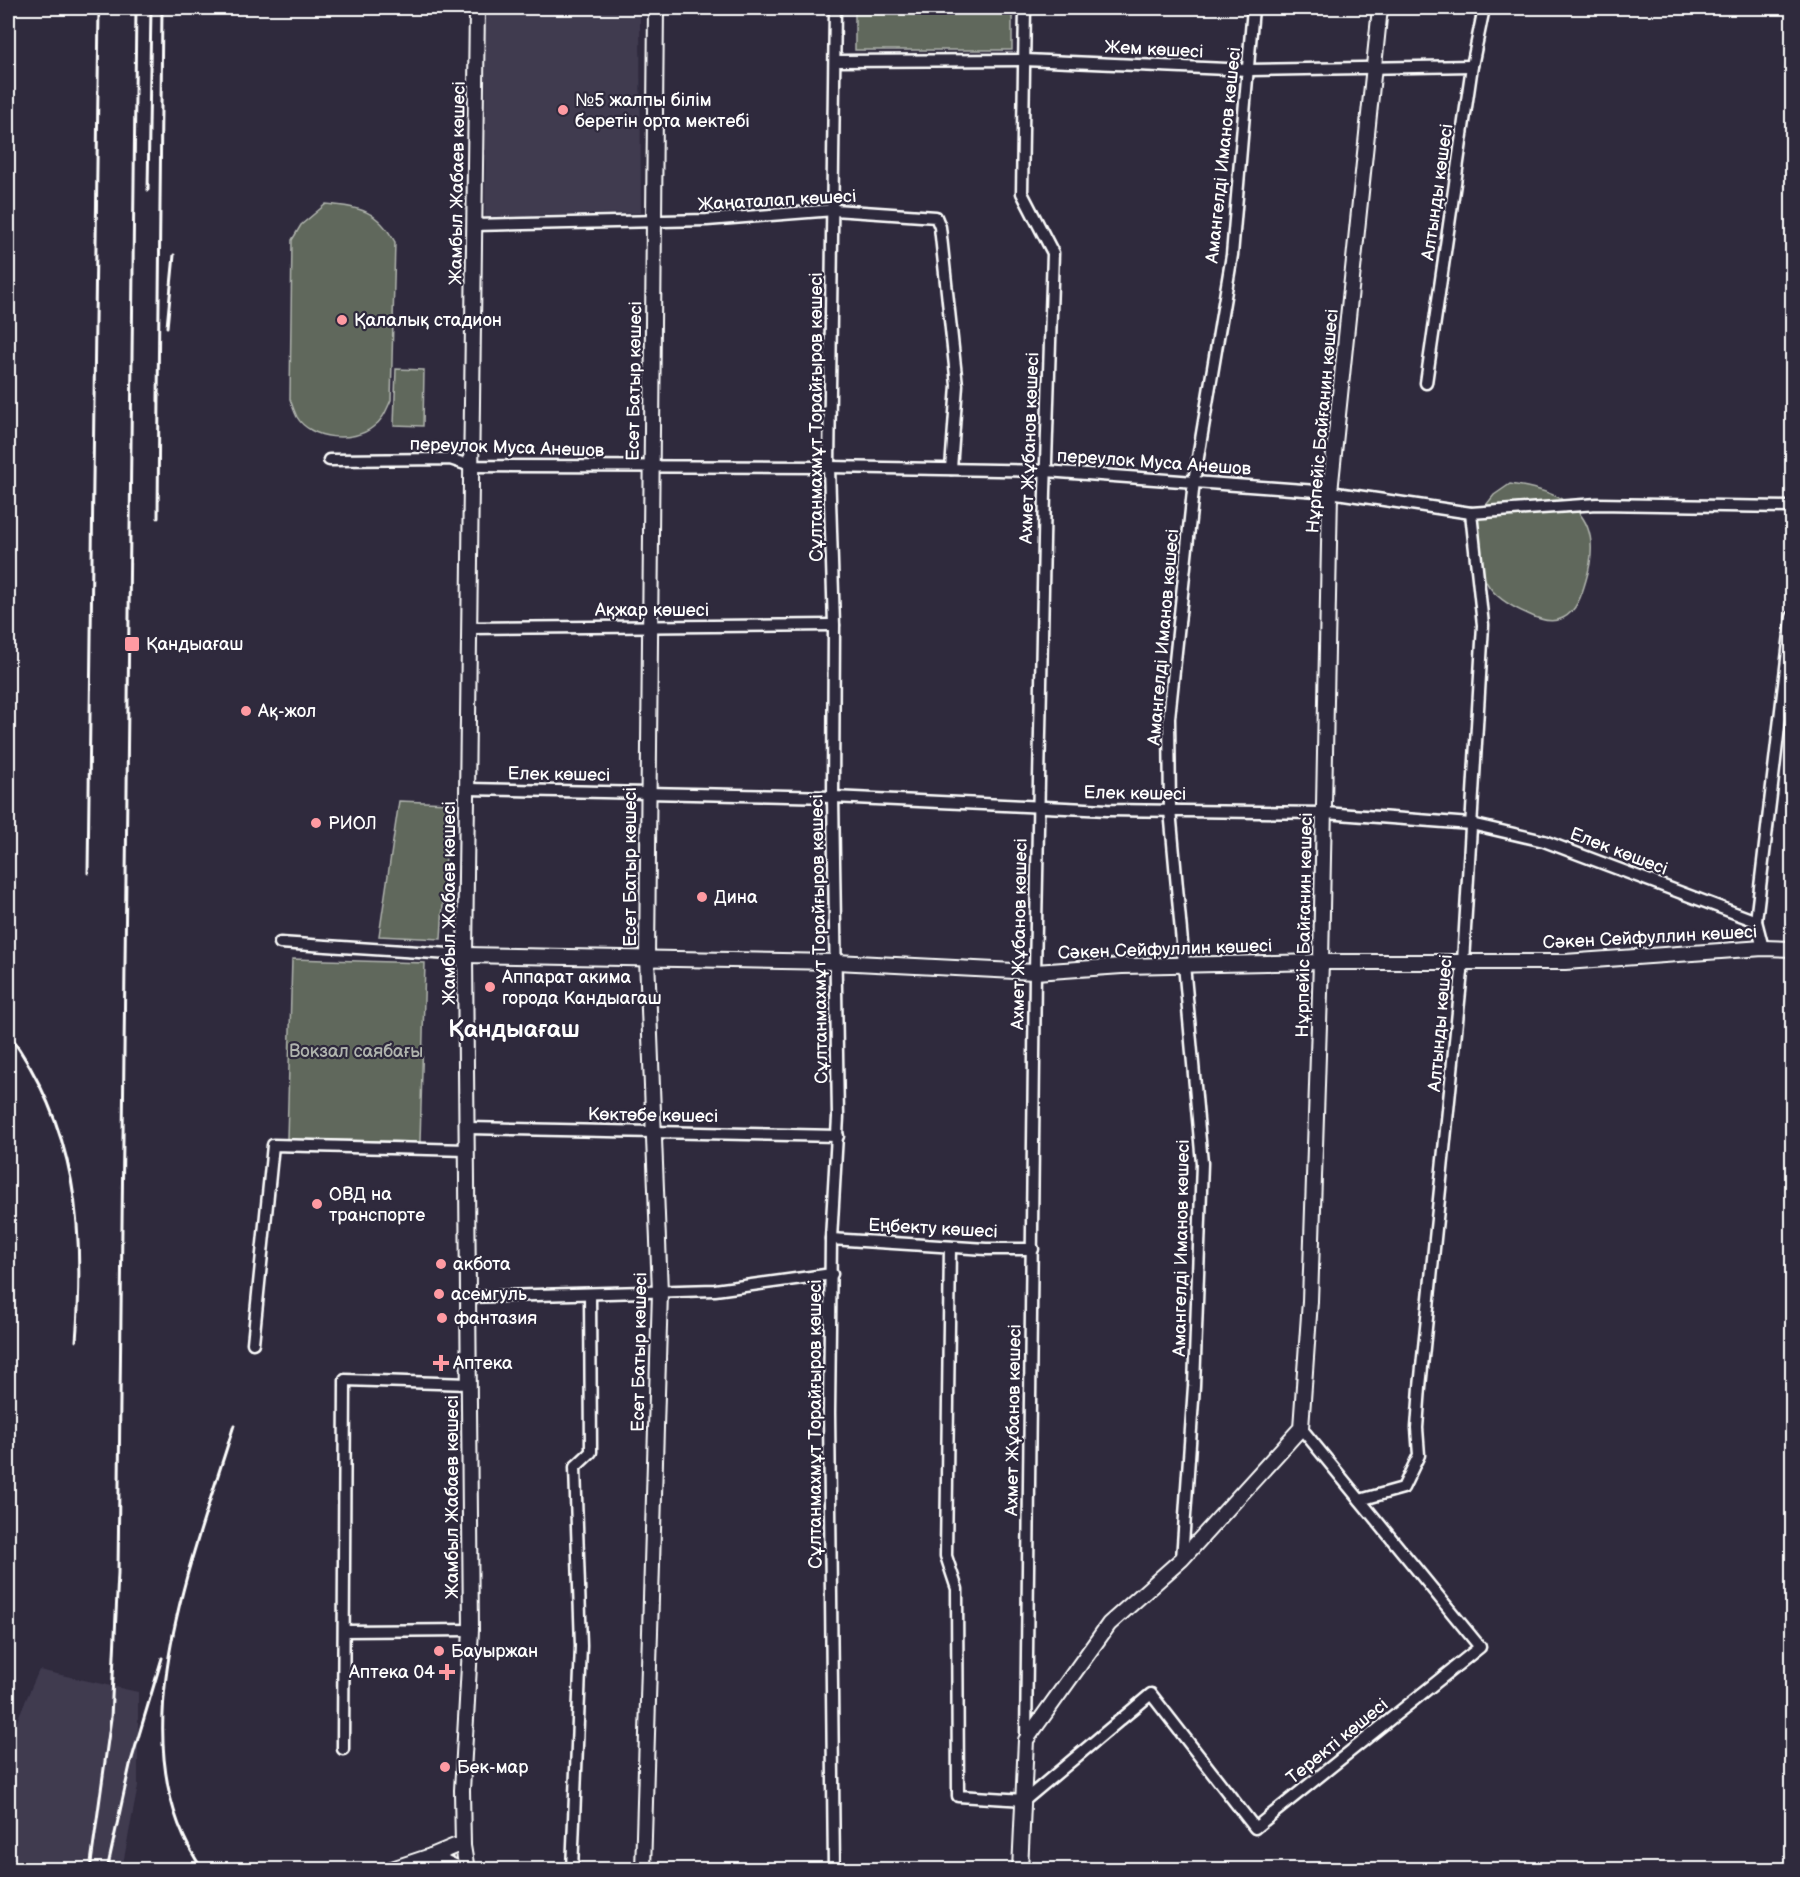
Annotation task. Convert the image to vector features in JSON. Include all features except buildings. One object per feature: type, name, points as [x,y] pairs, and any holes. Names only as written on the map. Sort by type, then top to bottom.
[{"type":"street","name":"Жамбыл Жабаев көшесі","points":[[467,1869],[463,1846],[462,1790],[471,1630],[465,955],[477,8]]},
{"type":"street","name":"Есет Батыр көшесі","points":[[643,1869],[660,1292],[656,1131],[647,958],[656,8]]},
{"type":"street","name":"Сұлтанмахмұт Торайғыров көшесі","points":[[834,1869],[829,1413],[831,1239],[838,1136],[833,797],[834,625],[829,467],[835,8]]},
{"type":"street","name":"Ахмет Жұбанов көшесі","points":[[1020,1869],[1025,1800],[1035,972],[1053,253],[1022,193],[1025,8]]},
{"type":"street","name":"Амангелді Иманов көшесі","points":[[1182,1559],[1194,1386],[1203,1164],[1182,965],[1170,810],[1169,718],[1194,481],[1232,255],[1254,8]]},
{"type":"street","name":"Нұрпейіс Байғанин көшесі","points":[[1301,1428],[1310,1301],[1321,962],[1330,492],[1380,8]]},
{"type":"street","name":"Алтынды көшесі","points":[[1426,383],[1472,66],[1484,8]]},
{"type":"street","name":"Жем көшесі","points":[[835,61],[1025,60],[1249,70],[1472,66]]},
{"type":"street","name":"Жаңаталап көшесі","points":[[474,225],[707,220],[834,210],[936,217],[940,227],[957,385],[951,469]]},
{"type":"street","name":"переулок Муса Анешов","points":[[329,460],[450,459],[471,466],[652,469],[829,467],[1046,471],[1330,492],[1471,513],[1597,504],[1792,507]]},
{"type":"street","name":"Алтынды көшесі","points":[[1360,1500],[1403,1488],[1419,1455],[1417,1428],[1462,962],[1483,625],[1471,513]]},
{"type":"street","points":[[1763,948],[1756,921],[1792,617]]},
{"type":"street","name":"Ақжар көшесі","points":[[470,628],[834,625]]},
{"type":"street","name":"Елек көшесі","points":[[468,789],[833,797],[1040,808],[1324,813],[1471,824],[1544,841],[1756,921]]},
{"type":"street","points":[[280,943],[465,955]]},
{"type":"street","name":"Сәкен Сейфуллин көшесі","points":[[465,955],[836,962],[1035,972],[1182,965],[1321,962],[1565,962],[1763,948],[1792,949]]},
{"type":"street","name":"Көктөбе көшесі","points":[[468,1128],[838,1136]]},
{"type":"street","points":[[253,1343],[273,1145],[468,1150]]},
{"type":"street","name":"Еңбекту көшесі","points":[[831,1239],[950,1247],[1033,1249]]},
{"type":"street","points":[[950,1247],[946,1556],[957,1589],[958,1797],[1025,1800]]},
{"type":"street","points":[[468,1297],[715,1290],[832,1274]]},
{"type":"street","points":[[572,1869],[581,1646],[575,1467],[591,1452],[590,1294]]},
{"type":"street","points":[[343,1749],[345,1380],[469,1384]]},
{"type":"street","points":[[1026,1740],[1109,1624],[1182,1559],[1301,1428]]},
{"type":"street","name":"Теректі көшесі","points":[[1025,1800],[1151,1694],[1255,1828],[1480,1647],[1301,1428]]},
{"type":"street","points":[[345,1631],[471,1630]]},
{"type":"street","points":[[389,1869],[455,1846],[463,1846]]},
{"type":"street","points":[[431,1856],[461,1869]]},
{"type":"shaded area","name":"№5 жалпы білім беретін орта мектебі","points":[[486,8],[640,8],[641,213],[485,217]]},
{"type":"shaded area","points":[[39,1670],[138,1692],[138,1786],[122,1869],[8,1869],[8,1741]]},
{"type":"green space","points":[[855,8],[1012,8],[1012,50],[855,50]]},
{"type":"green space","name":"Қалалық стадион","points":[[326,204],[366,212],[381,223],[395,242],[391,400],[382,418],[373,427],[365,432],[344,437],[322,434],[303,425],[290,399],[292,240],[301,225]]},
{"type":"green space","points":[[396,369],[424,370],[423,426],[394,425]]},
{"type":"green space","points":[[1510,484],[1549,493],[1577,511],[1586,523],[1591,539],[1591,558],[1586,580],[1575,607],[1559,620],[1541,619],[1511,605],[1498,597],[1484,577],[1476,518],[1494,495]]},
{"type":"green space","points":[[399,801],[449,803],[441,939],[379,936]]},
{"type":"green space","name":"Вокзал саябағы","points":[[292,959],[425,963],[420,1142],[287,1139]]},
{"type":"railway","points":[[88,873],[99,8]]},
{"type":"railway","points":[[90,1870],[111,1718],[118,1573],[136,8]]},
{"type":"railway","points":[[148,190],[151,8]]},
{"type":"railway","points":[[158,401],[162,8]]},
{"type":"railway","points":[[167,327],[174,255]]},
{"type":"railway","points":[[158,518],[159,395]]},
{"type":"railway","points":[[8,1033],[31,1069],[49,1105],[62,1142],[71,1180],[77,1219],[79,1259],[76,1341]]},
{"type":"railway","points":[[203,1870],[177,1820],[165,1766],[163,1709],[170,1650],[183,1590],[234,1425]]},
{"type":"railway","points":[[107,1870],[130,1765],[162,1658]]},
{"type":"place","name":"№5 жалпы білім беретін орта мектебі","points":[[563,110]]},
{"type":"place","name":"Қалалық стадион","points":[[342,320]]},
{"type":"place","name":"Қандыағаш","points":[[132,644]]},
{"type":"place","name":"Ақ-жол","points":[[246,711]]},
{"type":"place","name":"РИОЛ","points":[[316,823]]},
{"type":"place","name":"Дина","points":[[702,897]]},
{"type":"place","name":"Аппарат акима города Кандыагаш","points":[[490,987]]},
{"type":"place","name":"ОВД на транспорте","points":[[317,1204]]},
{"type":"place","name":"акбота","points":[[441,1264]]},
{"type":"place","name":"асемгуль","points":[[439,1294]]},
{"type":"place","name":"фантазия","points":[[442,1318]]},
{"type":"place","name":"Аптека","points":[[441,1363]]},
{"type":"place","name":"Бауыржан","points":[[439,1651]]},
{"type":"place","name":"Аптека 04","points":[[447,1672]]},
{"type":"place","name":"Бек-мар","points":[[445,1767]]},
{"type":"district","name":"Қандыағаш","points":[[514,1029]]}]
